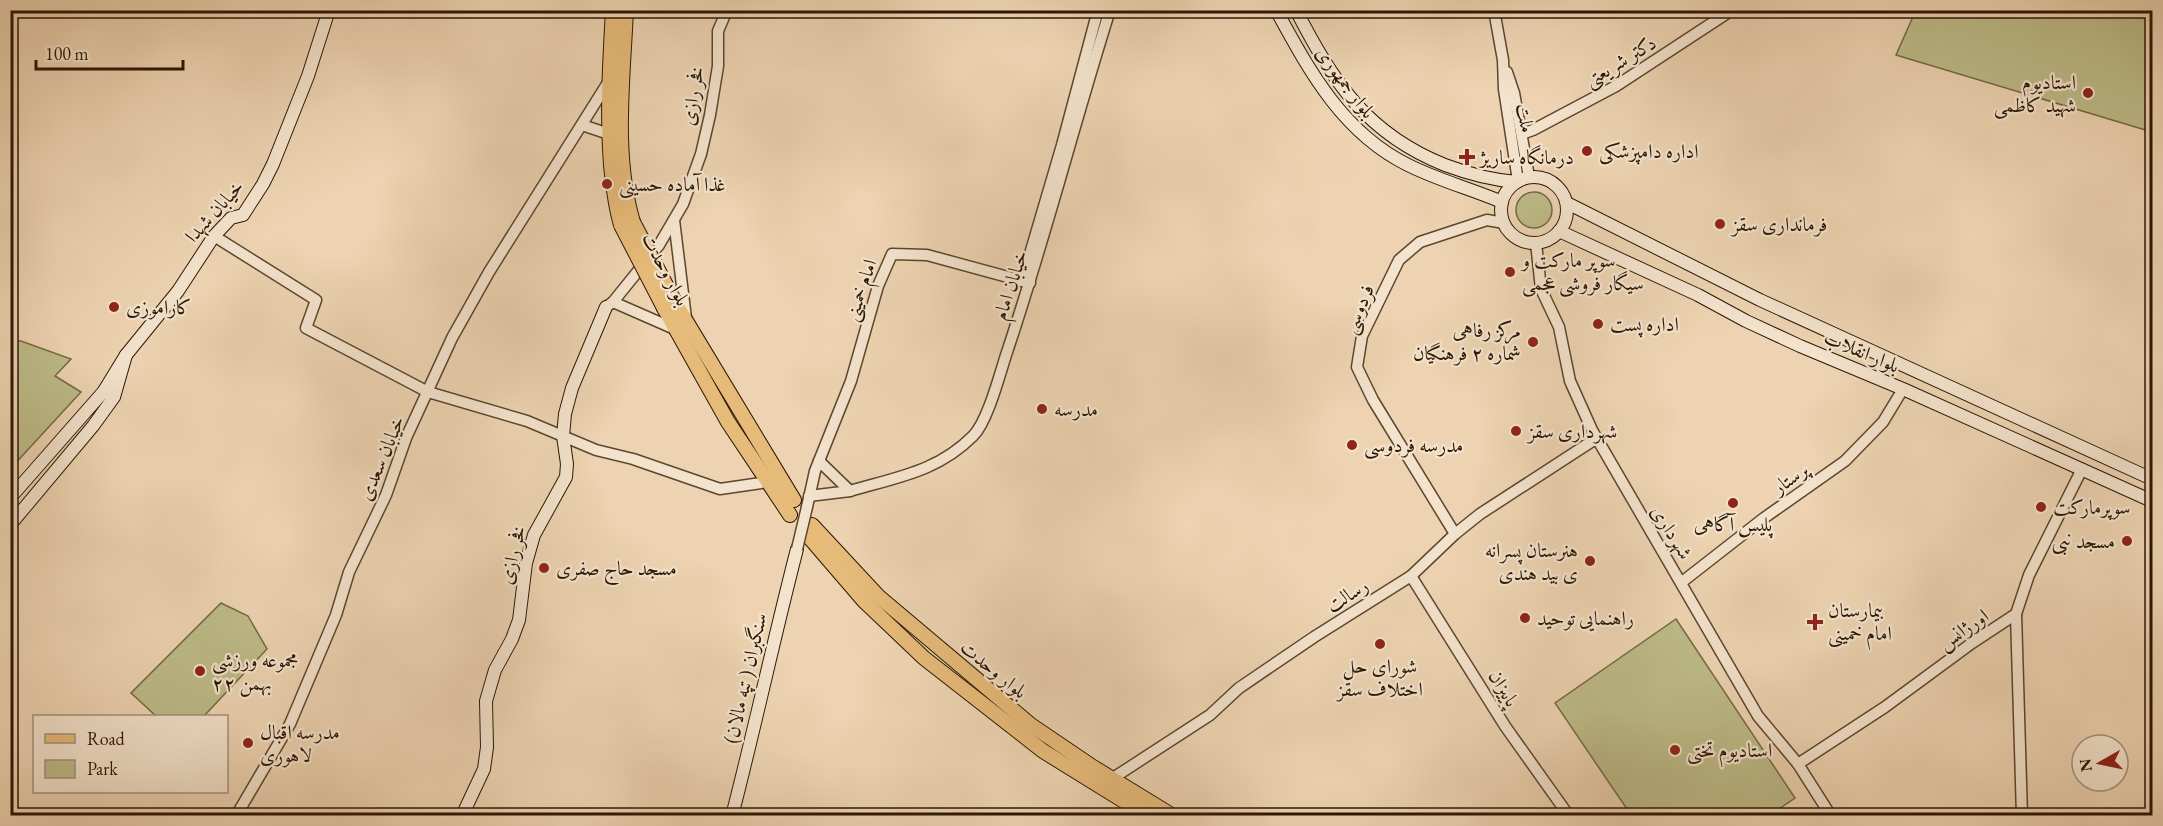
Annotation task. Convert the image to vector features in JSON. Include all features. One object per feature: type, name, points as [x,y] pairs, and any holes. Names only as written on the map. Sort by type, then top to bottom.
[{"type":"main road","name":"خیابان شهدا","points":[[10,498],[104,391],[126,356],[178,291],[214,236],[231,218],[243,215],[263,184],[308,76],[329,10]]},
{"type":"main road","name":"بلوار وحدت","points":[[613,10],[609,134],[617,213],[627,223],[681,325],[794,500]]},
{"type":"main road","name":"بلوار وحدت","points":[[626,10],[622,159],[627,223]]},
{"type":"main road","name":"بلوار جمهوری","points":[[1276,10],[1302,58],[1326,93],[1357,131],[1407,165],[1502,202]]},
{"type":"main road","name":"بلوار جمهوری","points":[[1296,10],[1320,55],[1341,85],[1364,114],[1389,135],[1436,161],[1464,172],[1492,180],[1521,180]]},
{"type":"main road","points":[[1538,177],[1553,183],[1559,188],[1567,203],[1564,223],[1559,231],[1545,241],[1526,242],[1517,238],[1504,223],[1501,213],[1502,202],[1507,190],[1521,180],[1538,177]]},
{"type":"main road","name":"بلوار انقلاب","points":[[1567,203],[1760,300],[2152,479]]},
{"type":"main road","name":"بلوار انقلاب","points":[[1559,231],[1698,295],[1757,326],[2082,468],[2152,501]]},
{"type":"main road","name":"فخر رازی","points":[[462,816],[484,769],[488,747],[486,701],[495,670],[512,639],[519,620],[526,563],[534,535],[566,477],[567,464],[563,436],[565,414],[572,387],[610,305]]},
{"type":"main road","name":"بلوار وحدت","points":[[681,325],[728,422],[789,515]]},
{"type":"main road","name":"خیابان شهدا","points":[[10,525],[114,398],[126,356]]},
{"type":"main road","points":[[1903,389],[1928,376]]},
{"type":"main road","name":"بلوار وحدت","points":[[1148,816],[1043,751],[924,658],[864,601],[811,531],[878,596],[1031,725],[1173,816]]},
{"type":"main road","name":"سنگبران ( تپه مالان)","points":[[732,816],[797,549]]},
{"type":"street","name":"فخر رازی","points":[[610,305],[659,245],[683,204],[710,116],[718,66],[718,31],[727,10]]},
{"type":"street","points":[[1026,282],[1098,10]]},
{"type":"street","name":"خیابان امام","points":[[809,496],[850,491],[927,469],[949,457],[975,434],[987,410],[1110,10]]},
{"type":"street","name":"ملت","points":[[1494,10],[1503,60],[1504,88],[1521,180]]},
{"type":"street","name":"دکتر شریعتی","points":[[1522,134],[1616,86],[1732,10]]},
{"type":"street","name":"ملت","points":[[1503,60],[1514,93],[1522,134],[1521,180]]},
{"type":"street","name":"خیابان سعدی","points":[[236,816],[290,724],[336,615],[349,572],[386,495],[406,438],[453,338],[489,272],[609,81]]},
{"type":"street","points":[[582,125],[609,134]]},
{"type":"street","points":[[610,305],[681,325],[674,220]]},
{"type":"street","name":"فردوسی","points":[[1455,534],[1372,400],[1357,367],[1362,336],[1399,260],[1420,242],[1487,220],[1504,223]]},
{"type":"street","points":[[214,236],[316,300],[306,328],[428,392],[527,421],[596,450],[633,459],[720,489],[761,483]]},
{"type":"street","name":"شهرداری","points":[[1536,243],[1541,289],[1559,327],[1570,381],[1597,438],[1758,716],[1798,764],[1831,816]]},
{"type":"street","name":"امام خمینی","points":[[817,466],[851,381],[878,286],[892,255],[927,255],[1026,282]]},
{"type":"street","name":"پرستار","points":[[1682,582],[1764,518],[1845,461],[1883,422],[1903,389]]},
{"type":"street","name":"رسالت","points":[[1113,778],[1210,715],[1239,688],[1411,576],[1455,534],[1480,514],[1597,438]]},
{"type":"street","points":[[797,549],[817,466],[850,491]]},
{"type":"street","name":"اورژانس","points":[[1798,764],[1885,707],[1972,643],[2016,614],[2029,575],[2082,468]]},
{"type":"street","name":"پاییزان","points":[[1411,576],[1505,726],[1569,816]]},
{"type":"street","points":[[2016,614],[2022,816]]},
{"type":"green space","name":"استادیوم شهید کاظمی","points":[[1916,10],[2152,11],[2152,132],[1896,55]]},
{"type":"green space","points":[[1534,192],[1546,198],[1552,210],[1546,222],[1534,228],[1522,222],[1516,210],[1522,198]]},
{"type":"green space","points":[[11,341],[21,341],[71,359],[55,376],[81,392],[11,468]]},
{"type":"green space","name":"مجموعه ورزشی ۲۲ بهمن","points":[[221,603],[248,616],[267,649],[205,715],[155,715],[131,693]]},
{"type":"green space","name":"استادیوم تختی","points":[[1676,619],[1795,798],[1770,815],[1631,815],[1555,703]]},
{"type":"place","name":"استادیوم شهید کاظمی","points":[[2088,93]]},
{"type":"place","name":"اداره دامپزشکی","points":[[1587,151]]},
{"type":"place","name":"درمانگاه ساریژ","points":[[1467,157]]},
{"type":"place","name":"غذا آماده حسینی","points":[[607,184]]},
{"type":"place","name":"فرمانداری سقز","points":[[1720,224]]},
{"type":"place","name":"سوپر مارکت و سیگار فروشی عجمی","points":[[1510,272]]},
{"type":"place","name":"کاراموزی","points":[[114,307]]},
{"type":"place","name":"اداره پست","points":[[1598,324]]},
{"type":"place","name":"مرکز رفاهی شماره ۲ فرهنگیان","points":[[1533,342]]},
{"type":"place","name":"مدرسه","points":[[1042,409]]},
{"type":"place","name":"شهرداری سقز","points":[[1516,431]]},
{"type":"place","name":"مدرسه فردوسی","points":[[1352,445]]},
{"type":"place","name":"پلیس آگاهی","points":[[1733,503]]},
{"type":"place","name":"سوپرمارکت","points":[[2041,507]]},
{"type":"place","name":"مسجد نبی","points":[[2127,541]]},
{"type":"place","name":"هنرستان پسرانه ی بید هندی","points":[[1590,561]]},
{"type":"place","name":"مسجد حاج صفری","points":[[544,568]]},
{"type":"place","name":"راهنمایی توحید","points":[[1525,618]]},
{"type":"place","name":"بیمارستان امام خمینی","points":[[1815,622]]},
{"type":"place","name":"شورای حل اختلاف سقز","points":[[1380,644]]},
{"type":"place","name":"مجموعه ورزشی ۲۲ بهمن","points":[[200,671]]},
{"type":"place","name":"مدرسه اقبال لاهوری","points":[[248,743]]},
{"type":"place","name":"استادیوم تختی","points":[[1675,750]]}]
